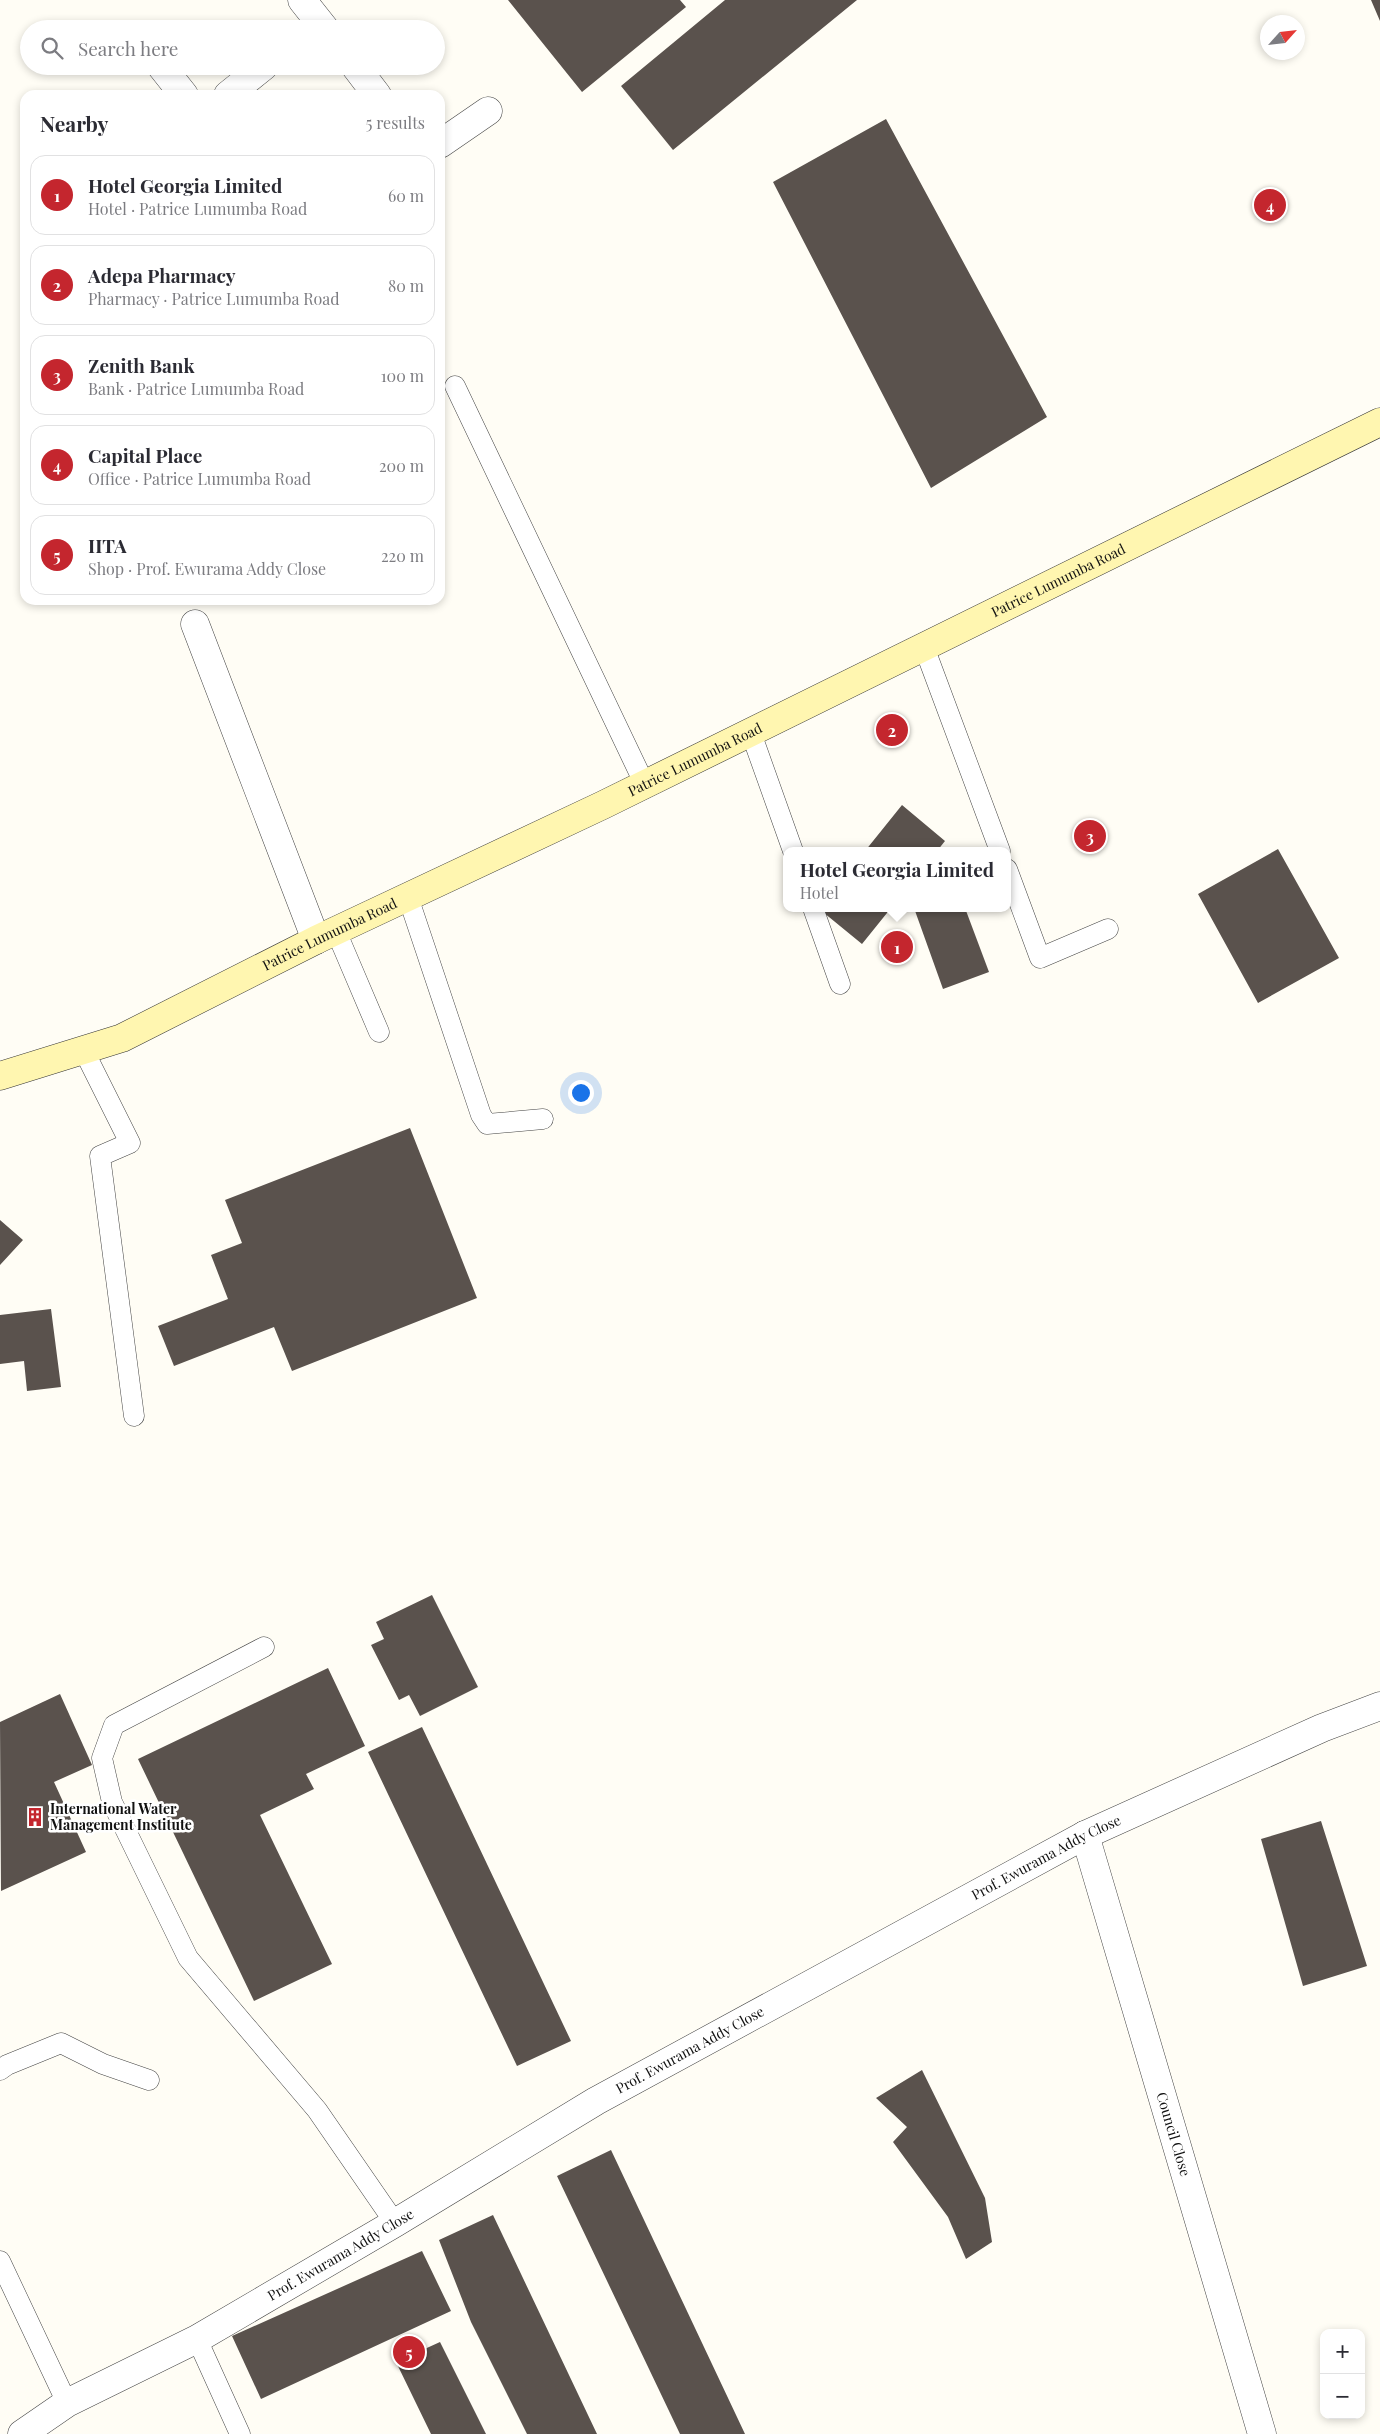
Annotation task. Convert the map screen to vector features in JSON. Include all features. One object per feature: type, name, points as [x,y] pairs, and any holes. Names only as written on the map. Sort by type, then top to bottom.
[{"type":"street","points":[[302,0],[315,20]]},
{"type":"street","points":[[168,75],[180,90]]},
{"type":"street","points":[[234,90],[253,75]]},
{"type":"street","points":[[362,75],[374,90]]},
{"type":"street","points":[[445,141],[488,111]]},
{"type":"street","name":"Patrice Lumumba Road","points":[[0,1076],[122,1038],[326,936],[751,733],[1380,422]]},
{"type":"street","points":[[195,624],[326,936]]},
{"type":"street","name":"Prof. Ewurama Addy Close","points":[[22,2434],[67,2403],[197,2339],[395,2223],[596,2101],[1085,1835],[1322,1728],[1380,1706]]},
{"type":"street","name":"Council Close","points":[[1085,1835],[1262,2434]]},
{"type":"lane","points":[[455,386],[645,784]]},
{"type":"lane","points":[[924,647],[999,847]]},
{"type":"lane","points":[[751,733],[792,847]]},
{"type":"lane","points":[[1011,880],[1040,958],[1108,929]]},
{"type":"lane","points":[[408,897],[481,1115],[487,1124],[543,1119]]},
{"type":"lane","points":[[814,912],[840,984]]},
{"type":"lane","points":[[326,936],[379,1032]]},
{"type":"lane","points":[[83,1049],[130,1143],[100,1156],[134,1416]]},
{"type":"lane","points":[[264,1648],[114,1725],[102,1758],[112,1802],[188,1958],[317,2110],[395,2223]]},
{"type":"lane","points":[[0,2070],[62,2043],[103,2064],[149,2080]]},
{"type":"lane","points":[[0,2261],[67,2403]]},
{"type":"lane","points":[[197,2339],[240,2434]]},
{"type":"building","points":[[508,0],[680,0],[686,7],[582,92]]},
{"type":"building","points":[[725,0],[857,0],[673,150],[621,86]]},
{"type":"building","points":[[1371,0],[1380,0],[1380,21]]},
{"type":"building","points":[[886,119],[1047,417],[931,488],[773,182]]},
{"type":"building","points":[[902,805],[945,841],[940,847],[868,847]]},
{"type":"building","points":[[1278,849],[1339,958],[1258,1003],[1198,894]]},
{"type":"building","points":[[823,912],[888,912],[862,944]]},
{"type":"building","points":[[915,912],[966,912],[989,972],[943,989]]},
{"type":"building","points":[[410,1128],[477,1298],[292,1371],[274,1327],[174,1366],[158,1326],[228,1299],[211,1255],[242,1243],[225,1200]]},
{"type":"building","points":[[0,1220],[23,1240],[0,1265]]},
{"type":"building","points":[[51,1309],[61,1387],[27,1391],[24,1361],[0,1364],[0,1315]]},
{"type":"building","points":[[432,1595],[478,1687],[420,1716],[409,1695],[399,1700],[371,1645],[384,1639],[376,1622]]},
{"type":"building","points":[[328,1668],[365,1746],[306,1774],[314,1789],[260,1815],[332,1964],[254,2001],[138,1759]]},
{"type":"building","name":"International Water Management Institute","points":[[60,1694],[92,1765],[54,1782],[86,1852],[1,1891],[0,1722]]},
{"type":"building","points":[[422,1727],[571,2041],[517,2066],[368,1752]]},
{"type":"building","points":[[1321,1821],[1367,1966],[1303,1986],[1261,1839]]},
{"type":"building","points":[[922,2070],[985,2198],[992,2242],[966,2259],[948,2217],[893,2142],[907,2127],[876,2098]]},
{"type":"building","points":[[611,2150],[745,2434],[680,2434],[557,2176]]},
{"type":"building","points":[[493,2215],[597,2434],[527,2434],[471,2322],[439,2240]]},
{"type":"building","points":[[422,2251],[451,2311],[261,2399],[232,2336]]},
{"type":"building","points":[[440,2342],[486,2434],[431,2434],[396,2362]]},
{"type":"place","name":"Capital Place","points":[[1270,205]]},
{"type":"place","name":"Adepa Pharmacy","points":[[892,730]]},
{"type":"place","name":"Zenith Bank","points":[[1090,836]]},
{"type":"place","name":"Hotel Georgia Limited","points":[[897,947]]},
{"type":"place","name":"International Water Management Institute","points":[[35,1817]]},
{"type":"place","name":"IITA","points":[[409,2352]]}]
